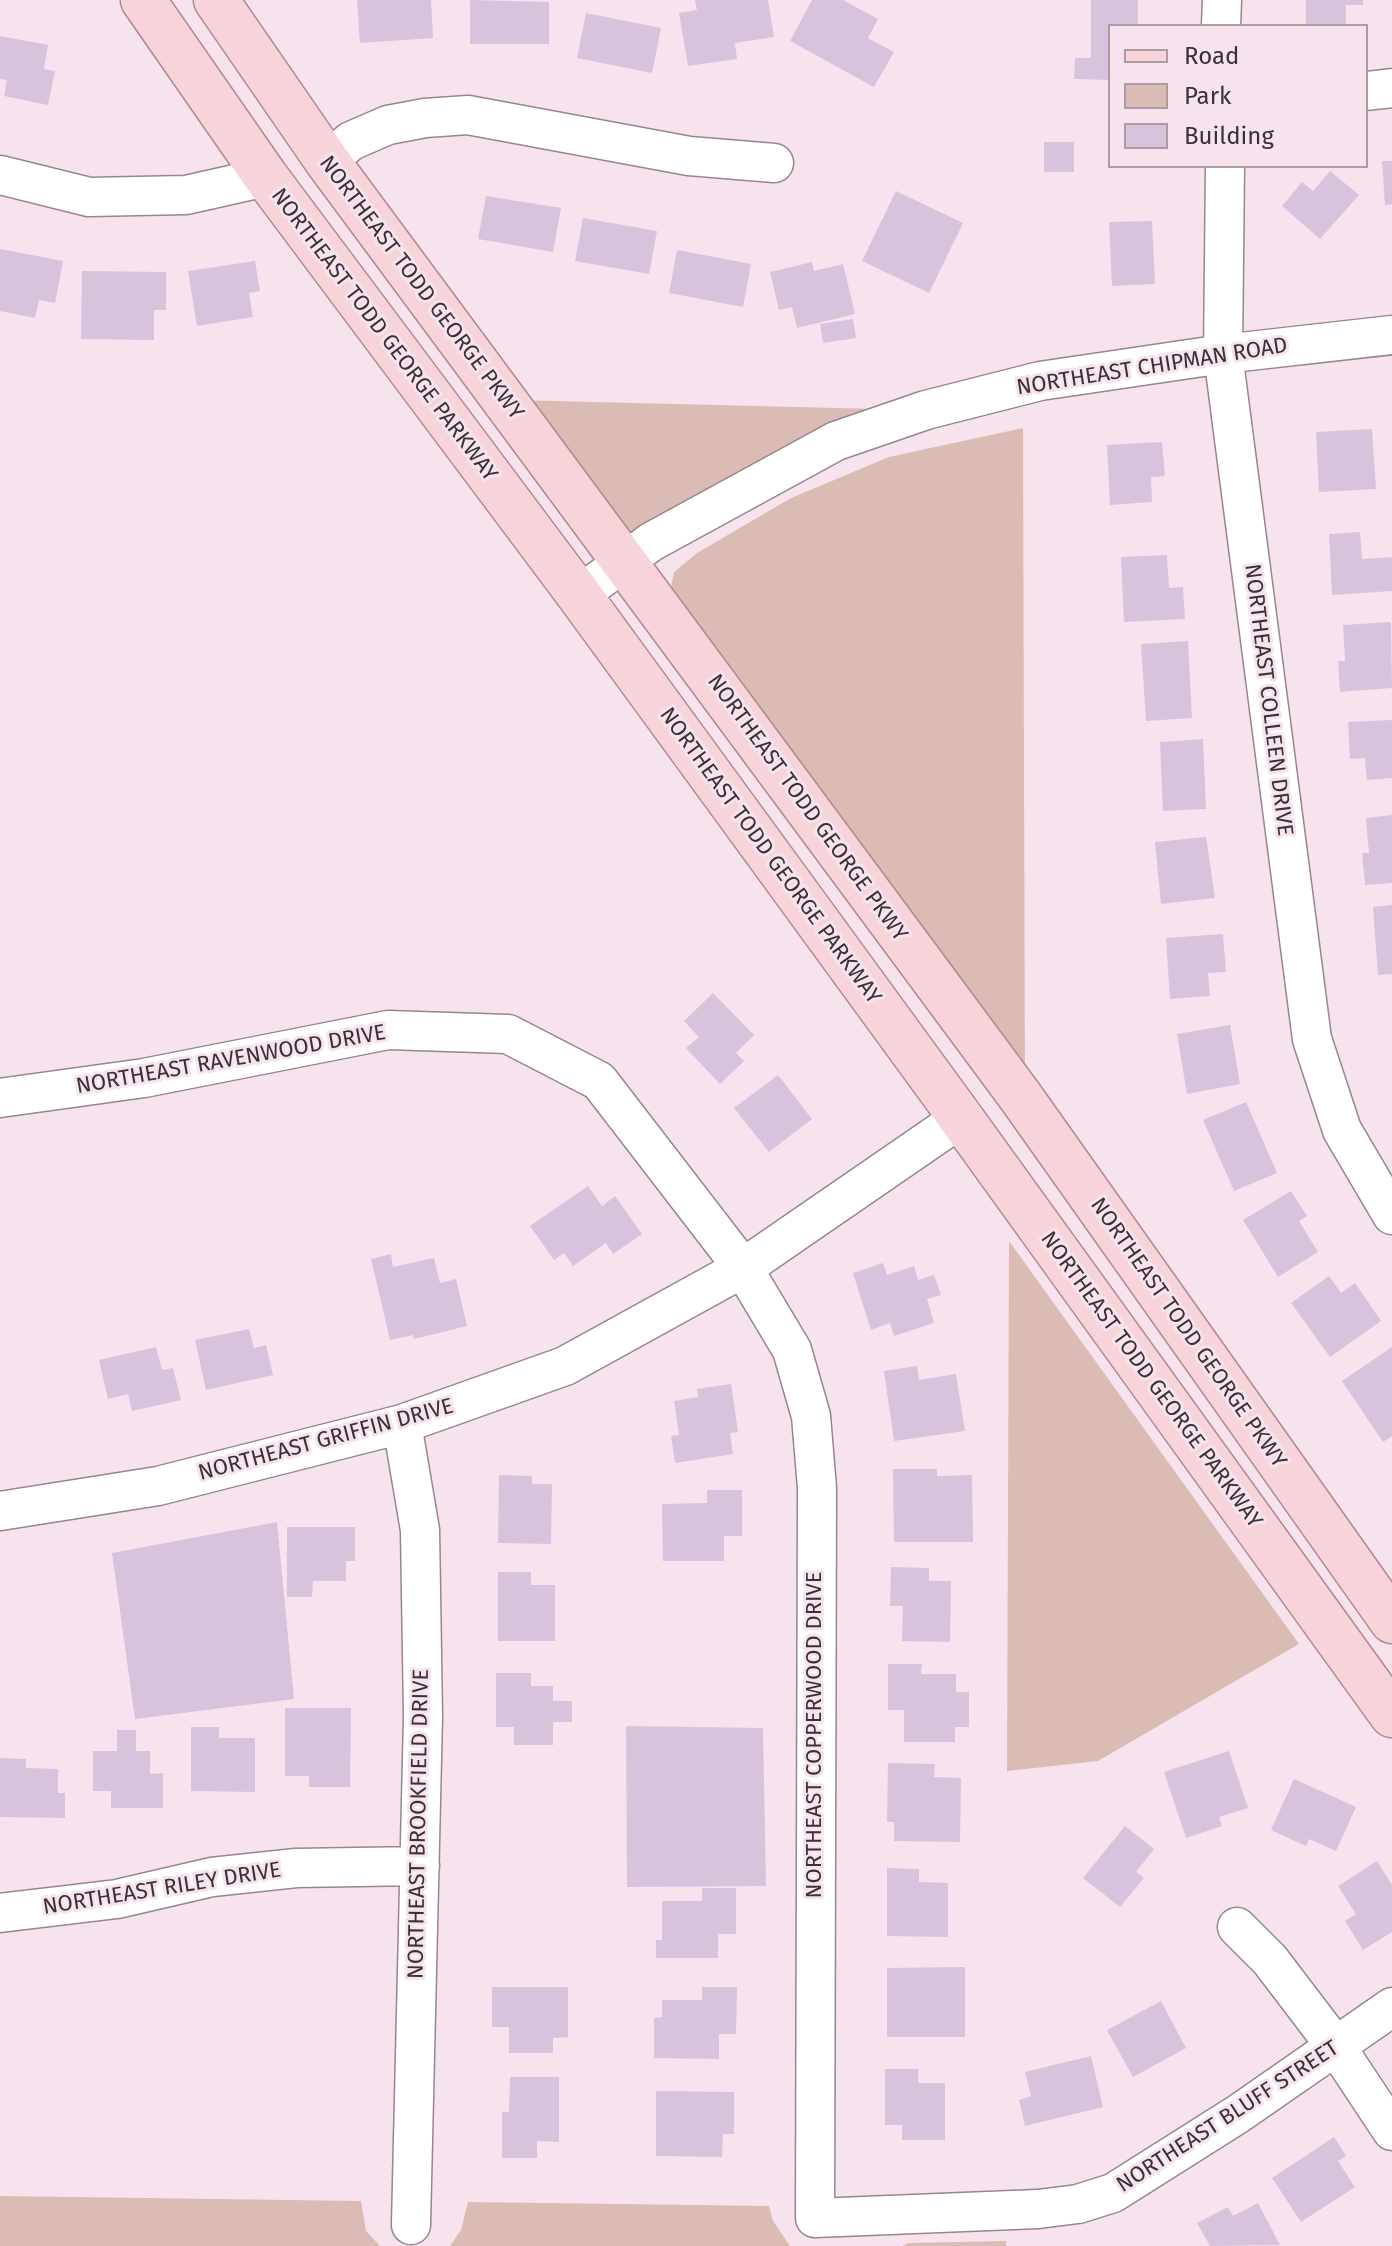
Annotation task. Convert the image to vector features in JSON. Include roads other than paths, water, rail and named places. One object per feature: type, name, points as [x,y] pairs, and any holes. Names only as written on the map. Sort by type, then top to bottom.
[{"type":"main road","name":"NORTHEAST TODD GEORGE PARKWAY","points":[[143,0],[266,177],[579,595],[1392,1715]]},
{"type":"main road","name":"NORTHEAST TODD GEORGE PKWY","points":[[216,0],[327,161],[1020,1096],[1392,1621]]},
{"type":"street","points":[[1221,24],[1222,0]]},
{"type":"street","points":[[1368,91],[1392,88]]},
{"type":"street","points":[[327,161],[351,141],[388,125],[468,115],[689,156],[774,163]]},
{"type":"street","name":"NORTHEAST COLLEEN DRIVE","points":[[1225,168],[1223,354],[1312,1039],[1342,1130],[1392,1215]]},
{"type":"street","points":[[0,175],[89,197],[186,195],[266,177]]},
{"type":"street","name":"NORTHEAST CHIPMAN ROAD","points":[[579,595],[651,542],[836,441],[926,410],[1040,381],[1223,354],[1392,335]]},
{"type":"street","name":"NORTHEAST RAVENWOOD DRIVE","points":[[0,1098],[144,1078],[388,1030],[508,1034],[599,1081],[743,1268]]},
{"type":"street","name":"NORTHEAST GRIFFIN DRIVE","points":[[0,1511],[158,1486],[402,1424],[565,1366],[743,1268],[961,1118]]},
{"type":"street","name":"NORTHEAST COPPERWOOD DRIVE","points":[[743,1268],[792,1350],[811,1416],[817,1488],[815,2218]]},
{"type":"street","name":"NORTHEAST BROOKFIELD DRIVE","points":[[402,1424],[420,1530],[423,1716],[411,2225]]},
{"type":"street","name":"NORTHEAST RILEY DRIVE","points":[[0,1913],[117,1899],[226,1876],[296,1868],[420,1866]]},
{"type":"street","points":[[1237,1927],[1270,1960],[1337,2048],[1392,2131]]},
{"type":"street","name":"NORTHEAST BLUFF STREET","points":[[815,2218],[1038,2209],[1078,2204],[1113,2193],[1238,2114],[1392,2007]]}]
